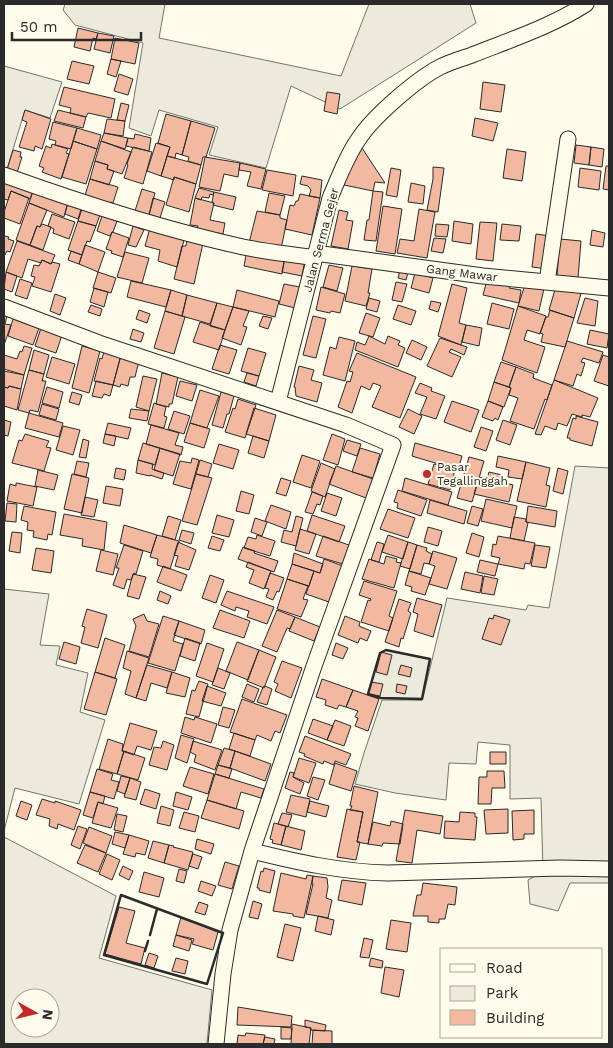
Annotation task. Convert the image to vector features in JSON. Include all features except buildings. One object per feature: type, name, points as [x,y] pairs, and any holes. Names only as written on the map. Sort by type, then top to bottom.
[{"type":"street","name":"Jalan Serma Gejer","points":[[278,402],[330,198],[343,167],[360,136],[380,114],[406,91],[439,67],[522,35],[573,12],[586,4]]},
{"type":"street","points":[[547,282],[568,140]]},
{"type":"street","name":"Gang Mawar","points":[[4,175],[84,204],[186,233],[246,247],[483,276],[609,288]]},
{"type":"street","points":[[4,307],[99,343],[346,425],[393,445],[313,669],[252,851],[230,930],[223,974],[216,1044]]},
{"type":"street","points":[[252,851],[306,864],[360,872],[388,873],[560,868],[609,869]]},
{"type":"green space","points":[[65,4],[165,4],[159,38],[341,76],[369,4],[470,4],[476,23],[340,109],[291,86],[266,168],[209,155],[218,127],[159,110],[151,136],[129,128],[143,43],[75,25],[63,10]]},
{"type":"green space","points":[[4,66],[62,82],[50,118],[25,110],[7,169],[4,169]]},
{"type":"green space","points":[[575,466],[609,468],[609,883],[570,883],[558,911],[530,904],[528,880],[543,872],[541,798],[510,799],[510,745],[478,742],[476,764],[449,763],[446,800],[395,793],[355,784],[382,700],[422,700],[381,698],[368,694],[380,653],[386,650],[430,659],[423,697],[447,598],[526,610],[528,605],[549,608]]},
{"type":"green space","points":[[4,589],[49,594],[40,645],[60,646],[56,665],[88,673],[80,712],[105,720],[79,804],[15,788],[4,831]]},
{"type":"green space","points":[[4,837],[116,896],[99,958],[212,990],[207,1044],[4,1044]]},
{"type":"wall","points":[[386,650],[430,659],[422,699],[381,698],[368,694],[380,653],[386,650]]},
{"type":"wall","points":[[121,895],[223,933],[207,984],[104,955],[121,895]]},
{"type":"wall","points":[[150,935],[157,909]]},
{"type":"wall","points":[[145,951],[148,941]]},
{"type":"place","name":"Pasar Tegallinggah","points":[[427,474]]}]
